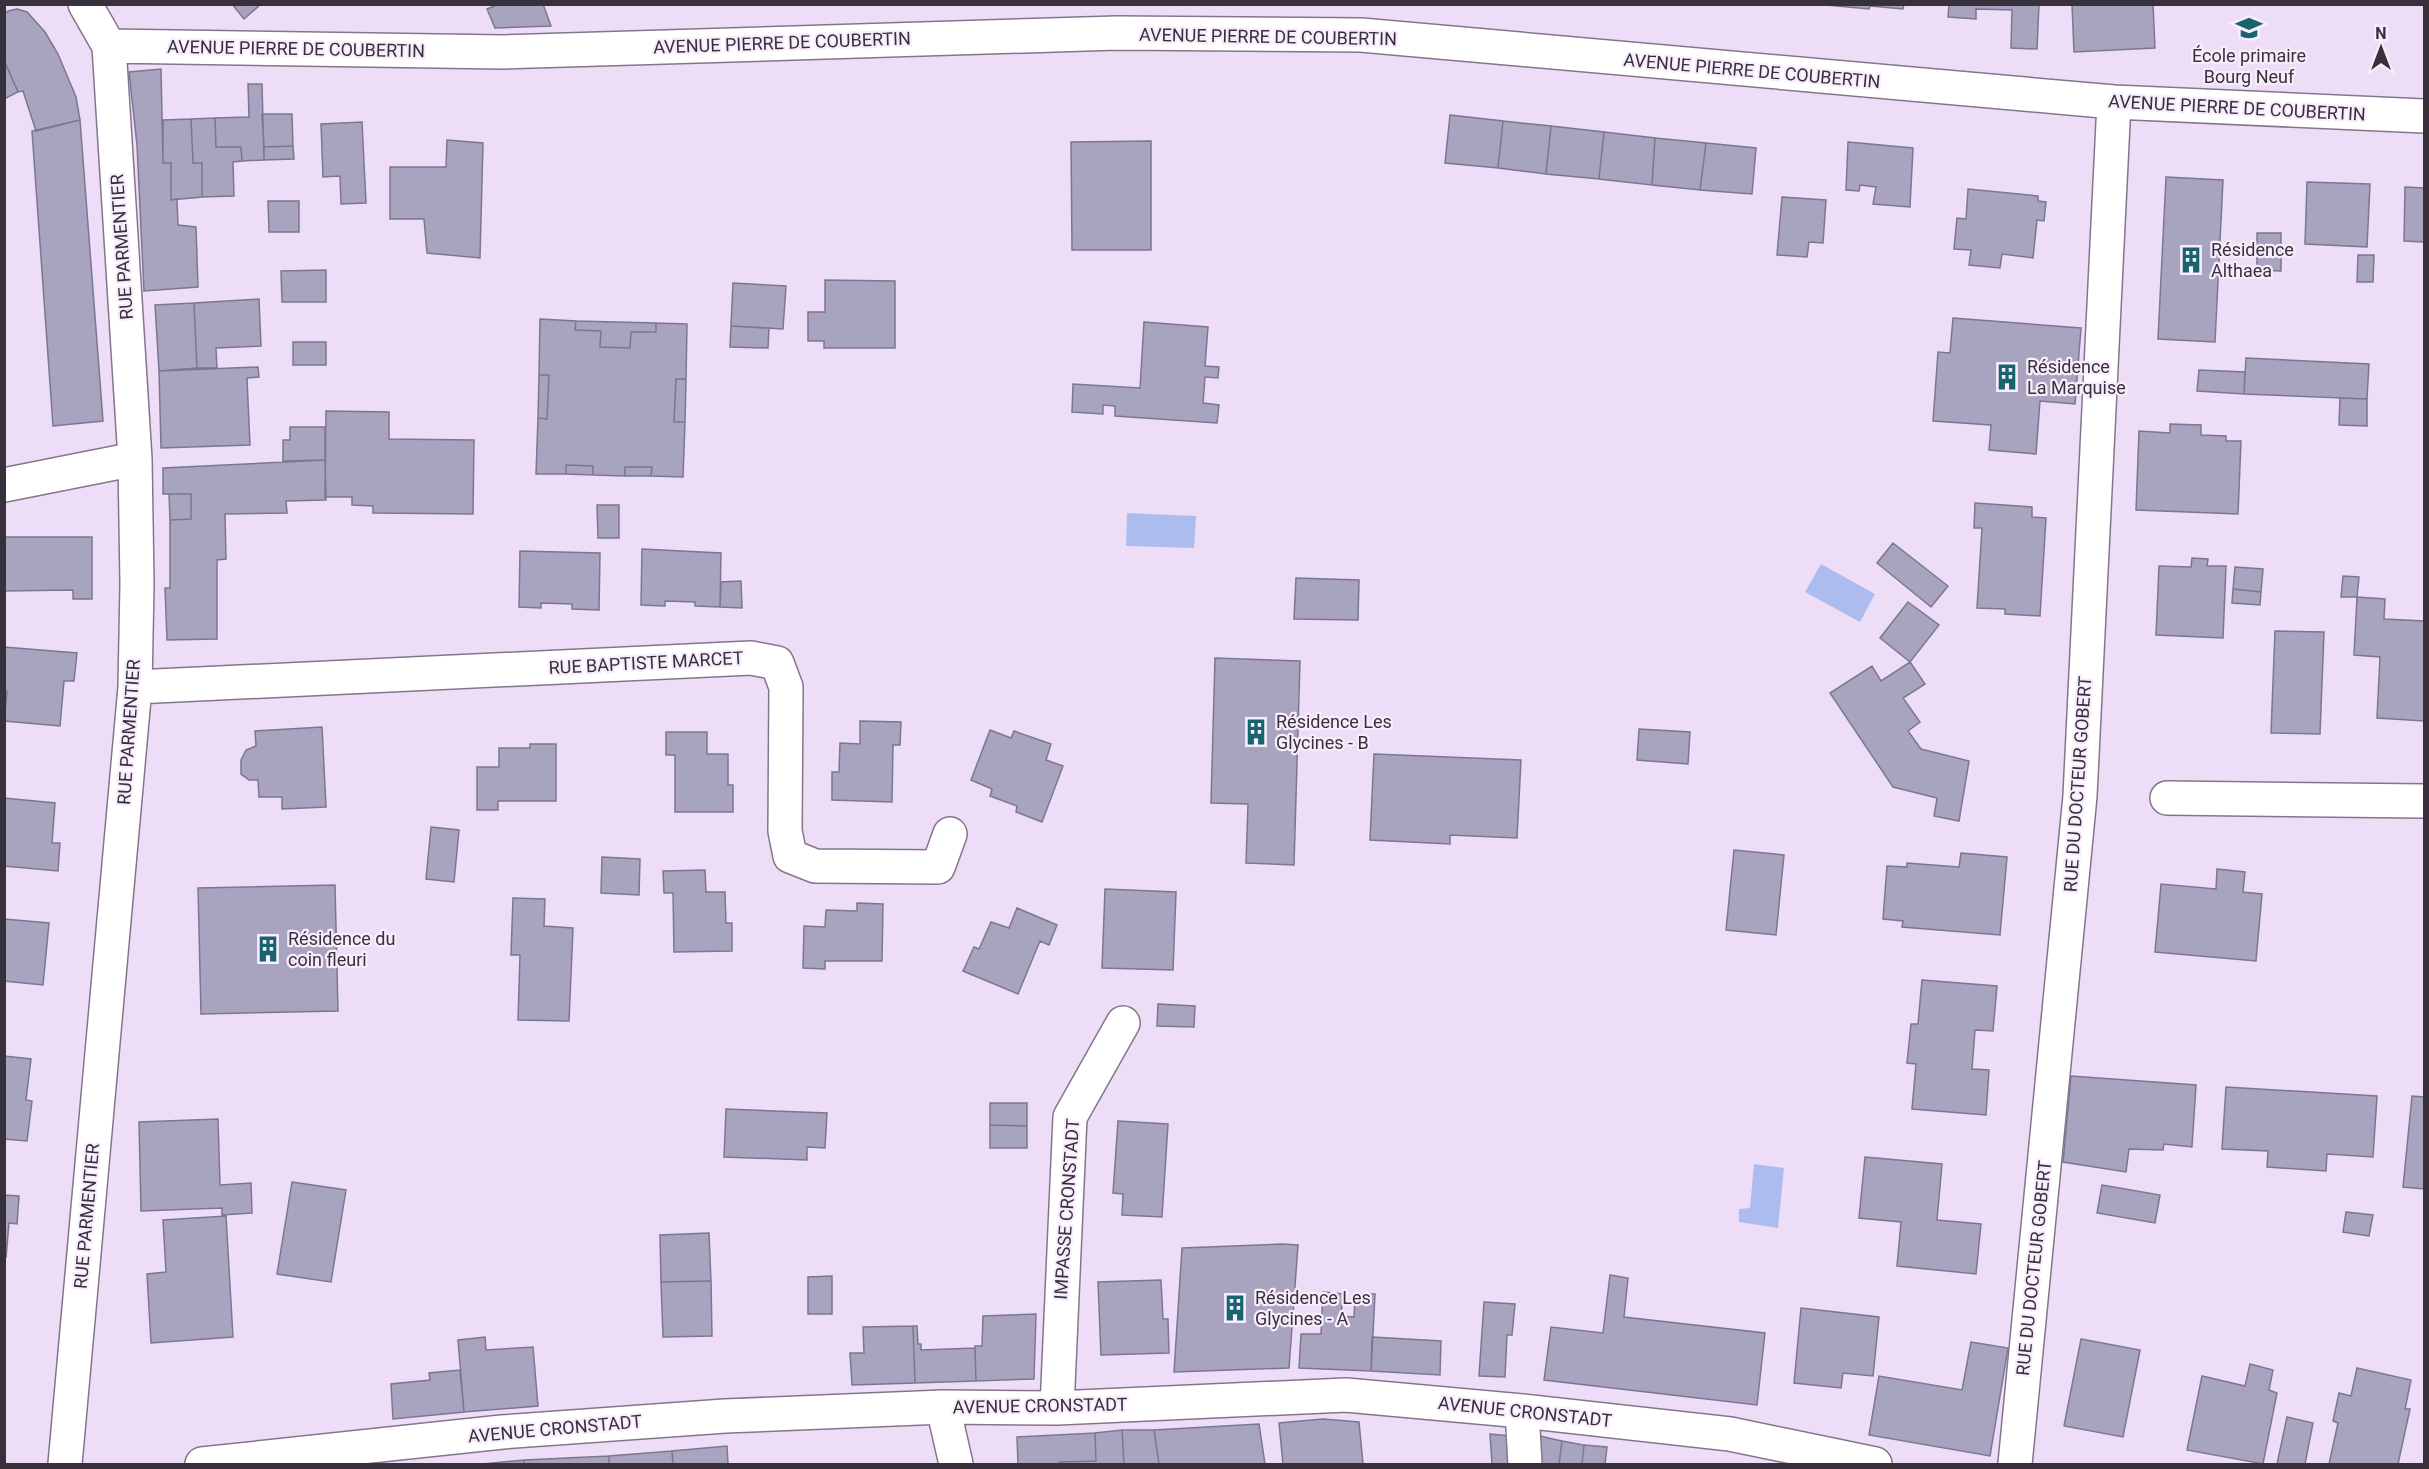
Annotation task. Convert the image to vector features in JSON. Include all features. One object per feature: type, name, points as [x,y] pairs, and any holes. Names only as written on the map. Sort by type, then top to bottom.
[{"type":"street","name":"RUE PARMENTIER","points":[[65,1464],[135,687],[137,584],[135,459],[109,46],[85,4]]},
{"type":"street","name":"AVENUE PIERRE DE COUBERTIN","points":[[109,46],[503,52],[1114,19],[1361,36],[2114,102],[2424,116]]},
{"type":"street","name":"RUE DU DOCTEUR GOBERT","points":[[2015,1464],[2080,796],[2114,102]]},
{"type":"street","points":[[4,485],[135,459]]},
{"type":"street","name":"RUE BAPTISTE MARCET","points":[[135,687],[751,658],[777,663],[786,687],[785,831],[790,856],[815,866],[938,867],[950,834]]},
{"type":"street","points":[[2167,798],[2424,801]]},
{"type":"street","name":"IMPASSE CRONSTADT","points":[[1057,1408],[1070,1117],[1123,1023]]},
{"type":"street","name":"AVENUE CRONSTADT","points":[[202,1464],[502,1432],[725,1416],[943,1407],[1057,1408],[1346,1395],[1522,1411],[1730,1434],[1875,1464]]},
{"type":"street","points":[[943,1407],[956,1464]]},
{"type":"street","points":[[1522,1411],[1525,1464]]},
{"type":"water","points":[[1127,513],[1196,516],[1194,548],[1126,546]]},
{"type":"water","points":[[1821,564],[1875,594],[1860,622],[1805,592]]},
{"type":"water","points":[[1754,1164],[1784,1168],[1778,1228],[1739,1222],[1739,1209],[1750,1208]]},
{"type":"building","points":[[232,4],[261,4],[244,19]]},
{"type":"building","points":[[499,4],[543,4],[551,26],[495,28],[487,9]]},
{"type":"building","points":[[1815,4],[1904,4],[1903,9],[1870,6],[1869,9]]},
{"type":"building","points":[[1949,4],[2039,4],[2037,49],[2011,48],[2012,10],[1976,9],[1976,19],[1948,17]]},
{"type":"building","points":[[2072,4],[2153,4],[2155,48],[2074,52]]},
{"type":"building","points":[[17,9],[27,12],[45,32],[58,54],[76,97],[80,120],[36,131],[23,91],[18,92],[4,60],[4,14]]},
{"type":"building","points":[[4,60],[18,92],[4,99]]},
{"type":"building","points":[[161,69],[163,163],[171,163],[171,200],[177,199],[178,225],[196,227],[198,287],[144,291],[137,145],[129,72]]},
{"type":"building","points":[[248,84],[262,84],[264,160],[242,161],[241,147],[216,147],[215,118],[249,117]]},
{"type":"building","points":[[262,114],[292,114],[293,146],[264,147]]},
{"type":"building","points":[[1450,115],[1503,121],[1498,168],[1445,163]]},
{"type":"building","points":[[215,118],[216,147],[241,147],[242,161],[233,162],[234,196],[202,197],[202,163],[193,163],[191,119]]},
{"type":"building","points":[[191,119],[193,163],[202,163],[202,197],[171,200],[171,163],[163,163],[163,120]]},
{"type":"building","points":[[80,120],[103,421],[53,426],[32,131]]},
{"type":"building","points":[[1503,121],[1551,126],[1546,174],[1498,168]]},
{"type":"building","points":[[362,122],[366,203],[341,204],[340,176],[323,177],[321,124]]},
{"type":"building","points":[[1551,126],[1604,132],[1599,179],[1546,174]]},
{"type":"building","points":[[1604,132],[1655,138],[1652,185],[1599,179]]},
{"type":"building","points":[[1655,138],[1706,143],[1700,190],[1652,185]]},
{"type":"building","points":[[447,140],[483,143],[480,258],[427,253],[424,219],[390,219],[390,167],[446,167]]},
{"type":"building","points":[[1151,141],[1151,250],[1072,250],[1071,142]]},
{"type":"building","points":[[1848,142],[1913,148],[1910,207],[1873,204],[1876,187],[1860,185],[1859,191],[1846,190]]},
{"type":"building","points":[[1706,143],[1756,148],[1752,194],[1700,190]]},
{"type":"building","points":[[293,146],[294,159],[264,160],[264,147]]},
{"type":"building","name":"Résidence Althaea","points":[[2166,177],[2223,180],[2215,342],[2158,339]]},
{"type":"building","points":[[2307,182],[2370,184],[2367,247],[2305,244]]},
{"type":"building","points":[[2405,187],[2424,188],[2424,242],[2404,241]]},
{"type":"building","points":[[1968,189],[2038,196],[2038,201],[2046,202],[2044,221],[2037,220],[2033,258],[2002,254],[2000,268],[1969,265],[1971,250],[1954,249],[1957,218],[1966,219]]},
{"type":"building","points":[[1782,197],[1826,200],[1823,243],[1809,242],[1807,257],[1777,255]]},
{"type":"building","points":[[268,201],[299,201],[299,232],[269,232]]},
{"type":"building","points":[[2257,233],[2281,233],[2281,271],[2257,270]]},
{"type":"building","points":[[2358,255],[2374,255],[2373,282],[2357,282]]},
{"type":"building","points":[[326,270],[326,302],[282,302],[281,271]]},
{"type":"building","points":[[825,280],[895,281],[895,348],[824,348],[824,341],[808,341],[808,312],[825,312]]},
{"type":"building","points":[[733,283],[786,286],[783,329],[731,326]]},
{"type":"building","points":[[259,299],[261,346],[216,348],[217,368],[197,368],[194,303]]},
{"type":"building","points":[[194,303],[197,368],[159,371],[155,305]]},
{"type":"building","name":"Résidence La Marquise","points":[[1953,318],[2081,328],[2075,404],[2040,401],[2036,454],[1989,450],[1991,425],[1933,421],[1938,352],[1950,353]]},
{"type":"building","points":[[540,319],[576,321],[575,330],[601,331],[600,347],[630,348],[631,332],[656,332],[656,323],[687,324],[686,379],[676,379],[674,422],[685,422],[683,477],[651,476],[652,467],[625,467],[625,476],[593,475],[593,466],[566,465],[566,474],[536,474],[538,418],[547,419],[549,375],[539,375]]},
{"type":"building","points":[[576,321],[656,323],[656,332],[631,332],[630,348],[600,347],[601,331],[575,330]]},
{"type":"building","points":[[1144,322],[1208,327],[1205,366],[1219,367],[1218,378],[1205,377],[1203,403],[1219,405],[1217,423],[1115,416],[1115,406],[1103,405],[1103,414],[1072,412],[1073,384],[1140,388]]},
{"type":"building","points":[[731,326],[769,328],[768,348],[730,347]]},
{"type":"building","points":[[293,342],[326,342],[326,365],[293,365]]},
{"type":"building","points":[[2246,358],[2369,364],[2367,399],[2244,394]]},
{"type":"building","points":[[258,367],[259,377],[247,378],[250,445],[161,448],[159,371]]},
{"type":"building","points":[[2199,370],[2245,372],[2244,394],[2197,391]]},
{"type":"building","points":[[539,375],[549,375],[547,419],[538,418]]},
{"type":"building","points":[[676,379],[686,379],[685,422],[674,422]]},
{"type":"building","points":[[2340,398],[2367,399],[2367,426],[2339,425]]},
{"type":"building","points":[[326,411],[389,412],[389,439],[474,440],[473,514],[373,513],[373,506],[352,505],[352,497],[325,497]]},
{"type":"building","points":[[2170,424],[2201,425],[2201,435],[2226,436],[2226,441],[2241,441],[2238,514],[2136,510],[2139,431],[2170,433]]},
{"type":"building","points":[[290,427],[325,427],[325,460],[283,461],[283,440],[290,440]]},
{"type":"building","points":[[325,460],[326,500],[286,501],[287,513],[225,514],[226,559],[217,560],[217,639],[167,640],[165,588],[170,588],[170,520],[191,519],[191,494],[163,494],[163,468]]},
{"type":"building","points":[[566,465],[593,466],[593,475],[566,474]]},
{"type":"building","points":[[625,467],[652,467],[651,476],[625,476]]},
{"type":"building","points":[[169,494],[191,494],[191,519],[170,520]]},
{"type":"building","points":[[1975,503],[2032,507],[2032,517],[2046,518],[2040,616],[2005,614],[2005,609],[1977,608],[1982,528],[1974,528]]},
{"type":"building","points":[[597,505],[619,505],[619,538],[598,538]]},
{"type":"building","points":[[4,537],[92,537],[92,599],[73,599],[73,590],[4,591]]},
{"type":"building","points":[[1893,543],[1948,586],[1931,607],[1877,563]]},
{"type":"building","points":[[642,549],[721,553],[720,607],[695,606],[695,602],[665,601],[665,606],[641,605]]},
{"type":"building","points":[[520,551],[600,553],[599,610],[572,609],[572,604],[541,603],[541,608],[519,607]]},
{"type":"building","points":[[2192,558],[2208,559],[2207,566],[2226,566],[2223,638],[2156,635],[2159,566],[2191,567]]},
{"type":"building","points":[[2235,567],[2263,569],[2261,592],[2233,589]]},
{"type":"building","points":[[2343,576],[2359,577],[2357,597],[2341,597]]},
{"type":"building","points":[[1296,578],[1359,580],[1358,620],[1294,619]]},
{"type":"building","points":[[741,581],[742,608],[720,607],[721,582]]},
{"type":"building","points":[[2233,589],[2261,592],[2260,605],[2232,603]]},
{"type":"building","points":[[2357,597],[2385,599],[2384,619],[2424,621],[2424,721],[2377,718],[2380,657],[2354,655]]},
{"type":"building","points":[[1908,602],[1939,625],[1910,662],[1880,638]]},
{"type":"building","points":[[2275,631],[2324,632],[2320,734],[2271,733]]},
{"type":"building","points":[[4,647],[77,653],[74,681],[64,681],[60,726],[4,721],[7,691],[4,690]]},
{"type":"building","name":"Résidence Les Glycines - B","points":[[1215,658],[1300,661],[1294,865],[1246,863],[1248,804],[1211,803]]},
{"type":"building","points":[[1910,662],[1925,684],[1903,698],[1920,722],[1908,731],[1921,749],[1969,761],[1959,821],[1934,816],[1937,798],[1893,787],[1830,693],[1872,666],[1881,681]]},
{"type":"building","points":[[860,721],[901,722],[900,745],[893,745],[892,802],[832,800],[832,772],[839,772],[840,743],[860,744]]},
{"type":"building","points":[[322,727],[326,807],[282,809],[282,797],[259,797],[258,780],[249,780],[241,774],[241,760],[246,750],[256,746],[255,731]]},
{"type":"building","points":[[1639,729],[1690,732],[1688,764],[1637,760]]},
{"type":"building","points":[[990,730],[1011,738],[1014,731],[1051,744],[1046,760],[1063,766],[1042,822],[1016,812],[1017,806],[990,796],[992,789],[971,780]]},
{"type":"building","points":[[666,732],[707,732],[707,754],[728,754],[728,785],[733,785],[733,812],[675,812],[675,755],[666,755]]},
{"type":"building","points":[[530,744],[556,744],[556,801],[498,801],[498,810],[477,810],[477,767],[499,767],[499,748],[530,748]]},
{"type":"building","points":[[1374,754],[1521,760],[1517,838],[1450,835],[1450,844],[1370,840]]},
{"type":"building","points":[[4,798],[55,803],[52,843],[60,843],[58,871],[4,866]]},
{"type":"building","points":[[431,827],[459,830],[454,882],[426,879]]},
{"type":"building","points":[[1734,850],[1784,855],[1776,935],[1726,930]]},
{"type":"building","points":[[1961,853],[2007,857],[2000,935],[1902,927],[1903,921],[1883,919],[1887,866],[1907,867],[1907,863],[1959,867]]},
{"type":"building","points":[[602,857],[640,859],[639,895],[601,893]]},
{"type":"building","points":[[2217,869],[2245,872],[2243,892],[2262,894],[2256,961],[2155,952],[2161,884],[2216,889]]},
{"type":"building","points":[[705,870],[706,892],[725,892],[726,923],[732,923],[732,951],[674,952],[673,893],[664,893],[663,871]]},
{"type":"building","name":"Résidence du coin fleuri","points":[[335,885],[338,1011],[201,1014],[198,888]]},
{"type":"building","points":[[1105,889],[1176,892],[1173,970],[1102,968]]},
{"type":"building","points":[[513,898],[545,899],[544,926],[573,928],[569,1021],[518,1020],[520,955],[511,955]]},
{"type":"building","points":[[857,903],[883,904],[882,961],[825,961],[825,969],[803,968],[804,926],[825,927],[826,910],[857,911]]},
{"type":"building","points":[[1017,908],[1057,925],[1049,945],[1040,941],[1018,994],[963,971],[974,947],[979,949],[991,922],[1009,928]]},
{"type":"building","points":[[4,919],[49,923],[43,985],[4,981]]},
{"type":"building","points":[[1922,980],[1997,986],[1993,1031],[1975,1030],[1972,1069],[1989,1070],[1986,1115],[1912,1109],[1916,1064],[1907,1063],[1911,1024],[1918,1024]]},
{"type":"building","points":[[1158,1004],[1195,1006],[1194,1027],[1157,1026]]},
{"type":"building","points":[[4,1056],[31,1059],[26,1100],[32,1101],[27,1141],[4,1139]]},
{"type":"building","points":[[2071,1076],[2196,1085],[2192,1147],[2164,1144],[2163,1150],[2129,1149],[2126,1172],[2063,1162]]},
{"type":"building","points":[[2226,1087],[2377,1096],[2373,1157],[2327,1154],[2326,1171],[2267,1167],[2268,1151],[2222,1149]]},
{"type":"building","points":[[2412,1096],[2424,1097],[2424,1189],[2403,1187]]},
{"type":"building","points":[[990,1103],[1027,1103],[1027,1126],[990,1125]]},
{"type":"building","points":[[726,1109],[827,1113],[825,1148],[807,1147],[807,1160],[724,1157]]},
{"type":"building","points":[[218,1119],[220,1185],[251,1183],[252,1213],[222,1215],[222,1208],[141,1211],[139,1122]]},
{"type":"building","points":[[1118,1121],[1168,1124],[1162,1217],[1122,1215],[1123,1194],[1113,1193]]},
{"type":"building","points":[[990,1125],[1027,1126],[1027,1148],[990,1148]]},
{"type":"building","points":[[1865,1157],[1942,1164],[1937,1220],[1981,1224],[1976,1274],[1897,1266],[1901,1222],[1859,1218]]},
{"type":"building","points":[[292,1182],[346,1190],[331,1282],[277,1274]]},
{"type":"building","points":[[2102,1185],[2160,1195],[2155,1223],[2097,1213]]},
{"type":"building","points":[[4,1195],[19,1196],[17,1224],[9,1223],[6,1258]]},
{"type":"building","points":[[2346,1212],[2373,1215],[2369,1236],[2343,1232]]},
{"type":"building","points":[[226,1216],[233,1337],[151,1343],[147,1274],[166,1272],[163,1220]]},
{"type":"building","points":[[709,1233],[711,1281],[661,1282],[660,1235]]},
{"type":"building","name":"Résidence Les Glycines - A","points":[[1298,1245],[1289,1368],[1174,1372],[1182,1248]]},
{"type":"building","points":[[1610,1275],[1628,1278],[1624,1317],[1765,1333],[1757,1405],[1544,1380],[1551,1327],[1603,1333]]},
{"type":"building","points":[[832,1276],[832,1314],[808,1314],[808,1277]]},
{"type":"building","points":[[1161,1280],[1163,1319],[1168,1319],[1169,1353],[1101,1355],[1098,1282]]},
{"type":"building","points":[[711,1281],[712,1336],[663,1337],[661,1282]]},
{"type":"building","points":[[1323,1292],[1343,1294],[1341,1316],[1354,1317],[1355,1294],[1375,1294],[1371,1371],[1299,1368],[1301,1334],[1321,1334]]},
{"type":"building","points":[[1484,1302],[1515,1304],[1512,1335],[1507,1335],[1505,1377],[1479,1376]]},
{"type":"building","points":[[1801,1308],[1879,1317],[1873,1376],[1843,1373],[1841,1388],[1794,1383]]},
{"type":"building","points":[[1036,1314],[1034,1379],[976,1381],[975,1346],[982,1346],[983,1316]]},
{"type":"building","points":[[913,1326],[915,1383],[852,1385],[850,1353],[864,1353],[863,1327]]},
{"type":"building","points":[[913,1326],[917,1326],[918,1344],[921,1344],[921,1350],[975,1348],[976,1381],[915,1383]]},
{"type":"building","points":[[485,1337],[486,1350],[533,1347],[538,1406],[464,1412],[458,1340]]},
{"type":"building","points":[[1372,1337],[1441,1341],[1440,1375],[1371,1371]]},
{"type":"building","points":[[2081,1339],[2140,1350],[2123,1437],[2064,1426]]},
{"type":"building","points":[[1971,1342],[2008,1348],[1990,1456],[1869,1435],[1879,1376],[1962,1390]]},
{"type":"building","points":[[2250,1364],[2273,1370],[2269,1390],[2277,1393],[2263,1464],[2187,1450],[2202,1376],[2245,1386]]},
{"type":"building","points":[[2357,1368],[2411,1380],[2405,1409],[2410,1409],[2398,1464],[2329,1464],[2338,1423],[2333,1421],[2339,1393],[2351,1396]]},
{"type":"building","points":[[460,1370],[464,1412],[393,1419],[391,1384],[430,1380],[429,1373]]},
{"type":"building","points":[[2287,1417],[2313,1423],[2305,1464],[2277,1464]]},
{"type":"building","points":[[1323,1419],[1359,1422],[1363,1464],[1283,1464],[1279,1423]]},
{"type":"building","points":[[1259,1424],[1265,1464],[1159,1464],[1154,1430]]},
{"type":"building","points":[[1122,1430],[1154,1430],[1159,1464],[1124,1464]]},
{"type":"building","points":[[1122,1430],[1124,1464],[1060,1464],[1060,1462],[1096,1461],[1095,1433]]},
{"type":"building","points":[[1095,1433],[1096,1461],[1018,1464],[1017,1437]]},
{"type":"building","points":[[1490,1434],[1511,1436],[1513,1464],[1492,1464]]},
{"type":"building","points":[[1540,1436],[1562,1441],[1559,1464],[1541,1464]]},
{"type":"building","points":[[1562,1441],[1584,1445],[1582,1464],[1559,1464]]},
{"type":"building","points":[[1584,1445],[1607,1447],[1605,1464],[1582,1464]]},
{"type":"building","points":[[727,1446],[728,1464],[673,1464],[672,1451]]},
{"type":"building","points":[[672,1451],[673,1464],[609,1464],[609,1456]]},
{"type":"building","points":[[609,1456],[609,1464],[524,1464],[524,1460]]},
{"type":"building","points":[[524,1460],[524,1464],[482,1464]]},
{"type":"place","name":"École primaire Bourg Neuf","points":[[2249,28]]},
{"type":"place","name":"Résidence Althaea","points":[[2191,260]]},
{"type":"place","name":"Résidence La Marquise","points":[[2007,377]]},
{"type":"place","name":"Résidence Les Glycines - B","points":[[1256,732]]},
{"type":"place","name":"Résidence du coin fleuri","points":[[268,949]]},
{"type":"place","name":"Résidence Les Glycines - A","points":[[1235,1308]]}]
